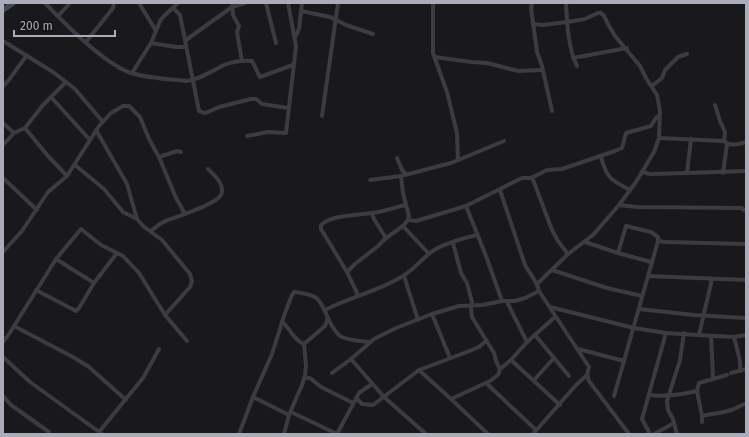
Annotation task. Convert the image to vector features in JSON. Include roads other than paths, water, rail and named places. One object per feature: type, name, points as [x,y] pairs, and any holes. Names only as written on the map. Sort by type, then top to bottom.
[{"type":"street","points":[[3,10],[14,3]]},
{"type":"street","points":[[45,3],[86,42],[110,62],[132,73],[167,79],[192,81],[225,65],[242,61],[252,61],[260,77],[293,65]]},
{"type":"street","points":[[58,16],[70,3]]},
{"type":"street","points":[[86,42],[113,8],[114,3]]},
{"type":"street","points":[[139,3],[156,31]]},
{"type":"street","points":[[132,73],[151,43],[163,17],[178,3]]},
{"type":"street","points":[[186,40],[232,5],[245,3]]},
{"type":"street","points":[[266,3],[276,43]]},
{"type":"street","points":[[247,136],[268,132],[286,133],[295,54],[295,37],[288,3]]},
{"type":"street","points":[[295,37],[299,29],[302,3]]},
{"type":"street","points":[[322,116],[338,3]]},
{"type":"street","points":[[433,3],[433,53],[447,92],[458,133],[458,160]]},
{"type":"street","points":[[532,3],[531,8],[537,52],[552,111]]},
{"type":"street","points":[[566,3],[567,22],[573,58],[578,66]]},
{"type":"street","points":[[232,5],[233,15],[239,26],[237,32],[242,61]]},
{"type":"street","points":[[173,8],[180,14],[186,40],[185,48],[199,111],[204,113],[219,107],[251,99],[256,99],[262,104],[288,108]]},
{"type":"street","points":[[301,11],[330,17],[373,34]]},
{"type":"street","points":[[533,24],[543,25],[567,22],[585,19],[601,13],[615,36],[627,48],[640,66],[657,95],[660,106],[659,138],[654,152],[643,172],[619,205],[592,235],[568,254],[537,284]]},
{"type":"street","points":[[3,41],[27,55],[66,82],[103,122]]},
{"type":"street","points":[[151,43],[185,48]]},
{"type":"street","points":[[573,58],[627,48]]},
{"type":"street","points":[[652,86],[662,78],[665,70],[678,57],[686,54]]},
{"type":"street","points":[[3,86],[8,82],[27,55]]},
{"type":"street","points":[[435,57],[487,63],[518,71],[542,70]]},
{"type":"street","points":[[3,145],[14,133],[24,128],[66,82]]},
{"type":"street","points":[[51,97],[90,140]]},
{"type":"street","points":[[715,105],[725,132],[726,142],[723,173]]},
{"type":"street","points":[[3,252],[22,231],[48,192],[67,176],[96,130],[111,113],[123,106],[129,106],[140,116],[149,139],[159,157],[178,202],[185,214]]},
{"type":"street","points":[[408,220],[416,221],[466,206],[522,178],[532,177],[547,170],[562,169],[600,157],[622,148],[626,133],[651,126],[660,115]]},
{"type":"street","points":[[3,123],[14,133]]},
{"type":"street","points":[[24,128],[67,176]]},
{"type":"street","points":[[96,130],[127,184],[137,219]]},
{"type":"street","points":[[659,138],[726,142],[734,145],[746,142]]},
{"type":"street","points":[[687,173],[691,139]]},
{"type":"street","points":[[370,180],[401,176],[451,163],[504,141]]},
{"type":"street","points":[[159,157],[177,151],[181,152]]},
{"type":"street","points":[[600,157],[604,169],[612,181],[630,190]]},
{"type":"street","points":[[397,158],[402,170],[406,174]]},
{"type":"street","points":[[75,165],[104,189],[123,212],[137,219],[143,226],[166,243],[190,274],[192,281],[190,287],[164,314]]},
{"type":"street","points":[[151,231],[161,223],[193,212],[221,196],[221,185],[215,175],[208,169]]},
{"type":"street","points":[[643,172],[650,174],[723,173],[746,171]]},
{"type":"street","points":[[347,272],[354,264],[403,226],[408,220],[401,176]]},
{"type":"street","points":[[532,177],[552,230],[568,254]]},
{"type":"street","points":[[3,179],[37,210]]},
{"type":"street","points":[[486,383],[535,432],[576,385],[587,375],[589,367],[539,291],[537,284],[525,265],[500,190]]},
{"type":"street","points":[[358,296],[347,272],[321,228],[321,225],[327,220],[362,213],[372,213],[406,204]]},
{"type":"street","points":[[619,205],[637,207],[741,208],[746,211]]},
{"type":"street","points":[[466,206],[502,301]]},
{"type":"street","points":[[372,213],[386,238]]},
{"type":"street","points":[[403,226],[429,254]]},
{"type":"street","points":[[614,396],[658,238],[651,232],[626,226],[618,253]]},
{"type":"street","points":[[3,342],[56,259],[81,229],[102,245],[123,256],[139,273],[164,314],[187,340]]},
{"type":"street","points":[[325,310],[338,303],[377,289],[404,276],[433,250],[477,235]]},
{"type":"street","points":[[658,241],[676,243],[746,244]]},
{"type":"street","points":[[584,242],[651,262]]},
{"type":"street","points":[[453,243],[461,273],[467,283],[472,305],[472,317],[494,353],[500,369]]},
{"type":"street","points":[[36,290],[76,311],[117,253]]},
{"type":"street","points":[[56,259],[94,284]]},
{"type":"street","points":[[552,270],[607,288],[642,296]]},
{"type":"street","points":[[404,276],[418,320]]},
{"type":"street","points":[[648,276],[746,280]]},
{"type":"street","points":[[699,335],[712,279]]},
{"type":"street","points":[[332,373],[370,342],[390,330],[432,314],[459,306],[483,305],[502,301],[507,302],[525,298],[539,291]]},
{"type":"street","points":[[239,434],[272,354],[282,322],[294,292],[305,293],[317,298],[335,330],[343,338],[370,342]]},
{"type":"street","points":[[507,302],[527,342]]},
{"type":"street","points":[[550,307],[634,328],[666,333],[734,337],[746,335]]},
{"type":"street","points":[[639,309],[704,316],[746,318]]},
{"type":"street","points":[[432,314],[450,358]]},
{"type":"street","points":[[451,399],[480,384],[486,383],[498,375],[500,369],[511,360],[527,342],[556,317]]},
{"type":"street","points":[[304,344],[326,326],[328,318]]},
{"type":"street","points":[[282,322],[295,339],[304,344]]},
{"type":"street","points":[[14,326],[79,360],[126,400]]},
{"type":"street","points":[[323,328],[335,330]]},
{"type":"street","points":[[650,434],[642,419],[666,333]]},
{"type":"street","points":[[677,434],[667,405],[668,396],[680,360],[684,333]]},
{"type":"street","points":[[535,335],[569,376]]},
{"type":"street","points":[[711,336],[713,378]]},
{"type":"street","points":[[702,422],[696,391],[699,383],[744,369],[740,361],[734,337]]},
{"type":"street","points":[[304,378],[310,378],[321,387],[354,401],[371,405],[419,370],[472,350],[486,341]]},
{"type":"street","points":[[284,434],[290,413],[304,378],[306,366],[304,344]]},
{"type":"street","points":[[3,357],[30,382],[101,433],[143,378],[159,349]]},
{"type":"street","points":[[578,349],[624,361]]},
{"type":"street","points":[[534,380],[554,358]]},
{"type":"street","points":[[351,359],[384,397],[426,434]]},
{"type":"street","points":[[511,360],[560,405]]},
{"type":"street","points":[[419,370],[488,434]]},
{"type":"street","points":[[587,375],[594,388],[629,434]]},
{"type":"street","points":[[253,397],[337,434],[359,393],[372,384]]},
{"type":"street","points":[[649,395],[684,395],[696,391]]},
{"type":"street","points":[[3,396],[11,405],[49,432]]},
{"type":"street","points":[[702,416],[729,410],[746,404]]},
{"type":"street","points":[[654,434],[674,423]]},
{"type":"street","points":[[418,434],[421,430]]}]
